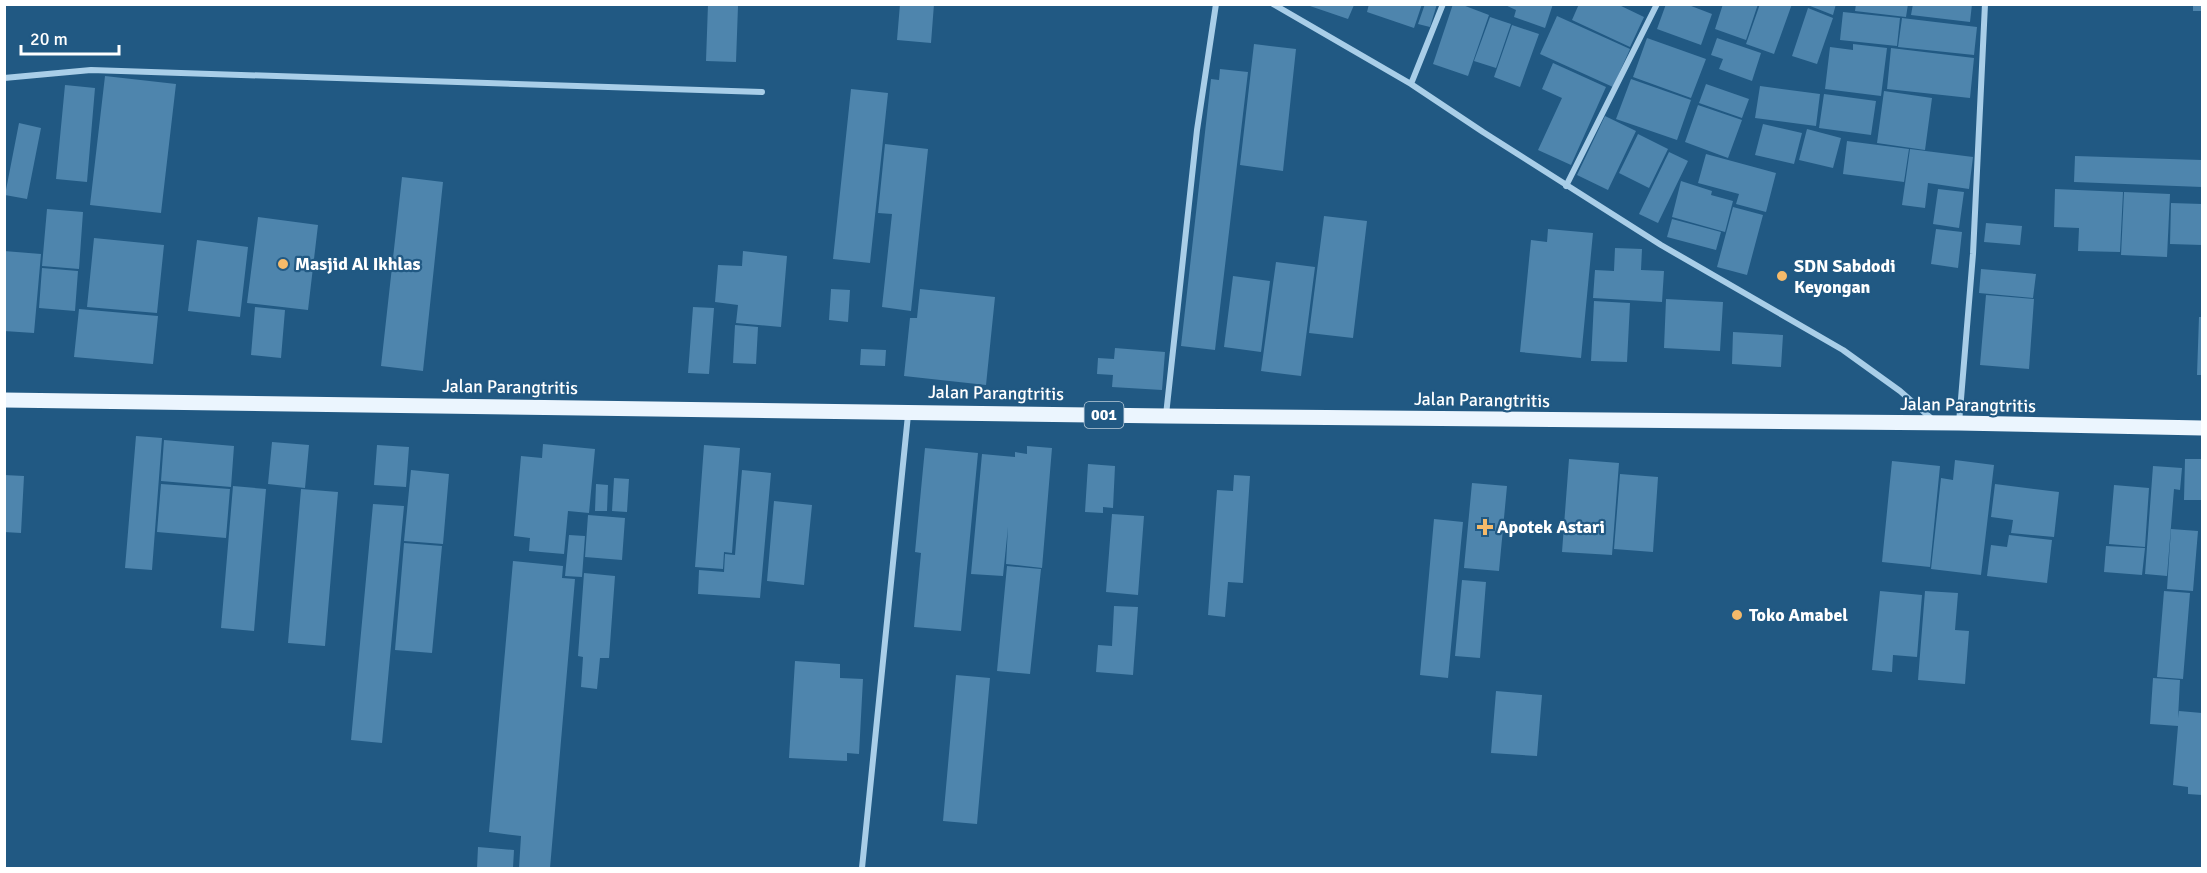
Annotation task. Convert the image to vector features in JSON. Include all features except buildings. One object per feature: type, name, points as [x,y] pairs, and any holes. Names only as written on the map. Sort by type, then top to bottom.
[{"type":"main road","name":"Jalan Parangtritis","points":[[4,400],[1166,416],[1959,423],[2202,428]]},
{"type":"street","points":[[1166,416],[1197,130],[1216,4]]},
{"type":"street","points":[[1273,4],[1411,84],[1566,186],[1661,245],[1843,350],[1900,391],[1936,424]]},
{"type":"street","points":[[1411,84],[1443,4]]},
{"type":"street","points":[[1566,186],[1657,4]]},
{"type":"street","points":[[1959,423],[1973,254],[1984,4]]},
{"type":"street","points":[[4,78],[91,70],[762,93]]},
{"type":"street","points":[[862,868],[908,411]]},
{"type":"place","name":"Masjid Al Ikhlas","points":[[283,264]]},
{"type":"place","name":"SDN Sabdodi Keyongan","points":[[1782,276]]},
{"type":"place","name":"Apotek Astari","points":[[1485,527]]},
{"type":"place","name":"Toko Amabel","points":[[1737,615]]}]
